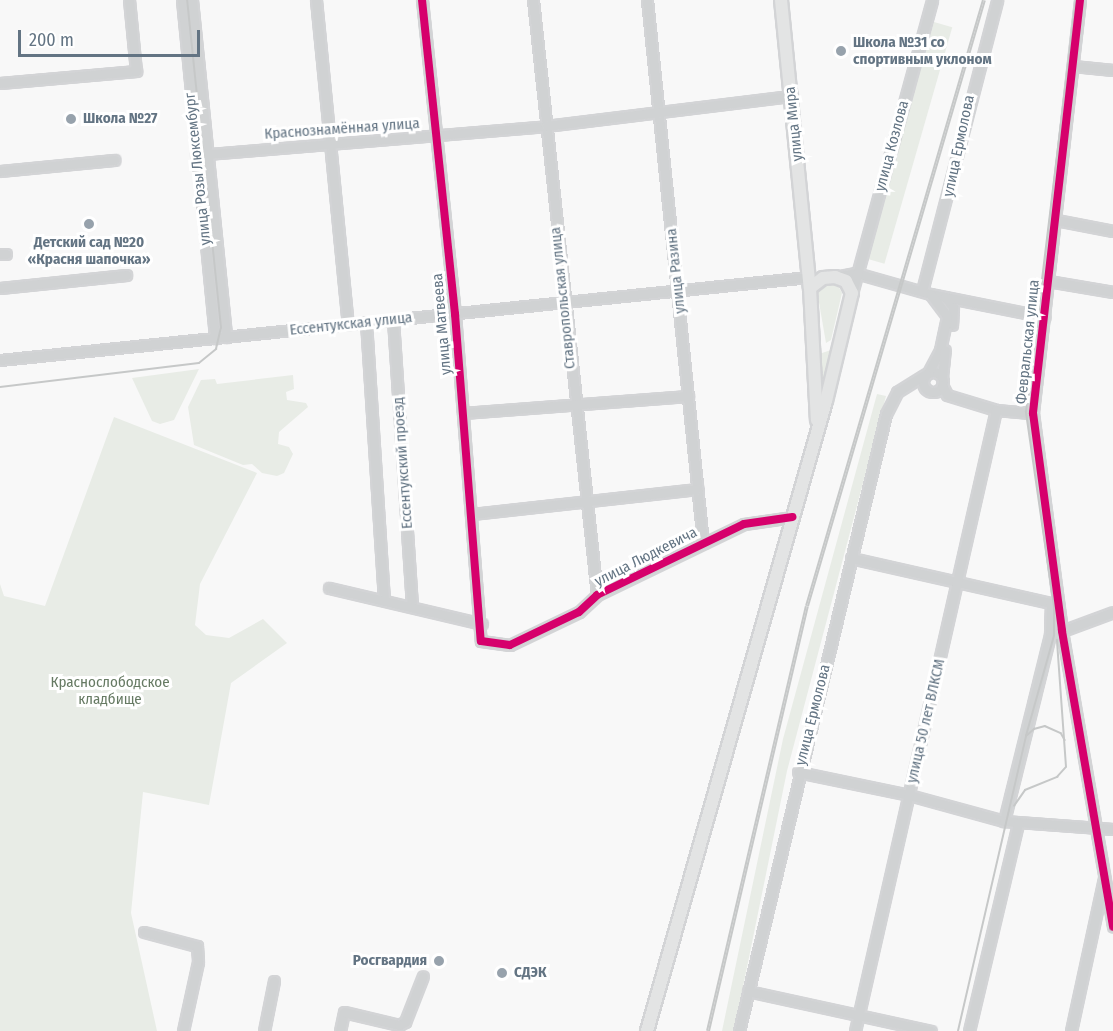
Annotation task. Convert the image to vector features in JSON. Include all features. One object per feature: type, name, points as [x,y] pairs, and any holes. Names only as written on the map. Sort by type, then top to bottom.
[{"type":"main road","name":"улица Мира","points":[[781,0],[810,282],[817,427]]},
{"type":"main road","name":"улица Мира","points":[[806,248],[814,270],[846,281],[852,293]]},
{"type":"main road","points":[[810,282],[833,277]]},
{"type":"main road","points":[[647,1031],[817,427],[852,293]]},
{"type":"main road","points":[[813,337],[824,349],[839,339]]},
{"type":"street","points":[[0,83],[136,71],[129,0]]},
{"type":"street","name":"улица Розы Люксембург","points":[[182,0],[215,338]]},
{"type":"street","name":"улица Розы Люксембург","points":[[192,0],[226,336]]},
{"type":"street","points":[[316,0],[328,142],[348,324]]},
{"type":"street","name":"улица Матвеева","points":[[422,0],[455,314],[482,641],[485,644]]},
{"type":"street","name":"Ставропольская улица","points":[[533,0],[574,404],[597,595]]},
{"type":"street","name":"улица Разина","points":[[647,0],[703,543]]},
{"type":"street","name":"улица Козлова","points":[[852,293],[932,0]]},
{"type":"street","name":"улица Ермолова","points":[[926,292],[997,0]]},
{"type":"street","name":"Февральская улица","points":[[1080,0],[1033,413],[1062,634],[1113,927]]},
{"type":"street","points":[[1073,66],[1113,70]]},
{"type":"street","name":"Краснознамённая улица","points":[[196,155],[328,142],[546,126],[792,96]]},
{"type":"street","points":[[0,171],[114,160]]},
{"type":"street","points":[[1056,220],[1113,231]]},
{"type":"street","points":[[833,277],[856,273],[945,297],[1045,317]]},
{"type":"street","points":[[0,288],[126,276]]},
{"type":"street","points":[[1048,281],[1113,292]]},
{"type":"street","name":"Ессентукская улица","points":[[0,360],[678,291],[810,282]]},
{"type":"street","points":[[892,400],[903,387],[927,374],[940,350],[947,316],[940,303],[926,292]]},
{"type":"street","points":[[936,386],[953,307],[945,297]]},
{"type":"street","name":"Ессентукский проезд","points":[[393,320],[412,605]]},
{"type":"street","points":[[366,322],[384,599]]},
{"type":"street","points":[[927,374],[947,395],[996,410],[1033,413]]},
{"type":"street","points":[[927,374],[936,386]]},
{"type":"street","points":[[892,400],[909,390],[936,386]]},
{"type":"street","points":[[463,413],[688,396]]},
{"type":"street","name":"улица Ермолова","points":[[739,1031],[798,772],[892,400]]},
{"type":"street","name":"улица 50 лет ВЛКСМ","points":[[855,1031],[996,410]]},
{"type":"street","points":[[472,514],[698,489]]},
{"type":"street","name":"улица Людкевича","points":[[485,644],[510,645],[579,612],[597,595],[744,524],[792,516]]},
{"type":"street","points":[[851,558],[1051,603],[1050,635],[1004,821]]},
{"type":"street","points":[[329,588],[412,605],[482,624]]},
{"type":"street","points":[[1050,635],[1062,634],[1113,612]]},
{"type":"street","points":[[798,772],[909,795],[1004,821],[1113,829]]},
{"type":"street","points":[[969,1031],[1018,823]]},
{"type":"street","points":[[1071,1031],[1105,872]]},
{"type":"street","points":[[144,932],[197,946],[198,962],[183,1031]]},
{"type":"street","points":[[340,1031],[344,1012],[399,1025],[408,1017],[423,976]]},
{"type":"street","points":[[264,1031],[274,981]]},
{"type":"street","points":[[748,991],[931,1031]]},
{"type":"green space","points":[[934,22],[952,27],[884,264],[866,258]]},
{"type":"green space","points":[[836,282],[842,293],[831,340],[826,343],[817,291],[820,284]]},
{"type":"green space","points":[[834,349],[819,411],[819,354]]},
{"type":"green space","points":[[199,369],[174,420],[160,424],[152,421],[132,378]]},
{"type":"green space","points":[[293,375],[294,389],[286,392],[287,400],[306,403],[308,407],[279,432],[278,444],[289,447],[293,454],[284,473],[277,476],[262,473],[252,464],[243,465],[194,445],[188,407],[201,380],[215,379],[217,384]]},
{"type":"green space","points":[[877,394],[886,396],[787,771],[734,1031],[722,1031],[783,739]]},
{"type":"green space","name":"Краснослободское кладбище","points":[[114,417],[257,473],[200,584],[195,625],[206,635],[229,638],[263,619],[287,643],[231,683],[209,805],[143,792],[131,913],[157,1031],[0,1031],[0,584],[4,596],[45,606]]},
{"type":"tram line","points":[[0,387],[199,363],[216,349],[221,328],[187,0]]},
{"type":"tram line","points":[[958,1031],[1026,736],[1054,636],[1054,607],[1026,412],[1076,0]]},
{"type":"tram line","points":[[1014,806],[1025,790],[1057,777],[1066,767],[1057,640]]},
{"type":"tram line","points":[[1026,736],[1034,729],[1045,726],[1061,733],[1065,740]]},
{"type":"railway","points":[[708,1031],[807,606],[984,0]]},
{"type":"cycle path","points":[[422,0],[455,314],[481,641],[510,645],[579,612],[597,595],[744,524],[792,517]]},
{"type":"cycle path","points":[[1080,0],[1033,413],[1062,631],[1113,927]]},
{"type":"place","name":"Школа №31 со спортивным уклоном","points":[[841,51]]},
{"type":"place","name":"Школа №27","points":[[71,119]]},
{"type":"place","name":"Детский сад №20 «Красня шапочка»","points":[[89,224]]},
{"type":"place","name":"Росгвардия","points":[[439,961]]},
{"type":"place","name":"СДЭК","points":[[502,973]]}]
